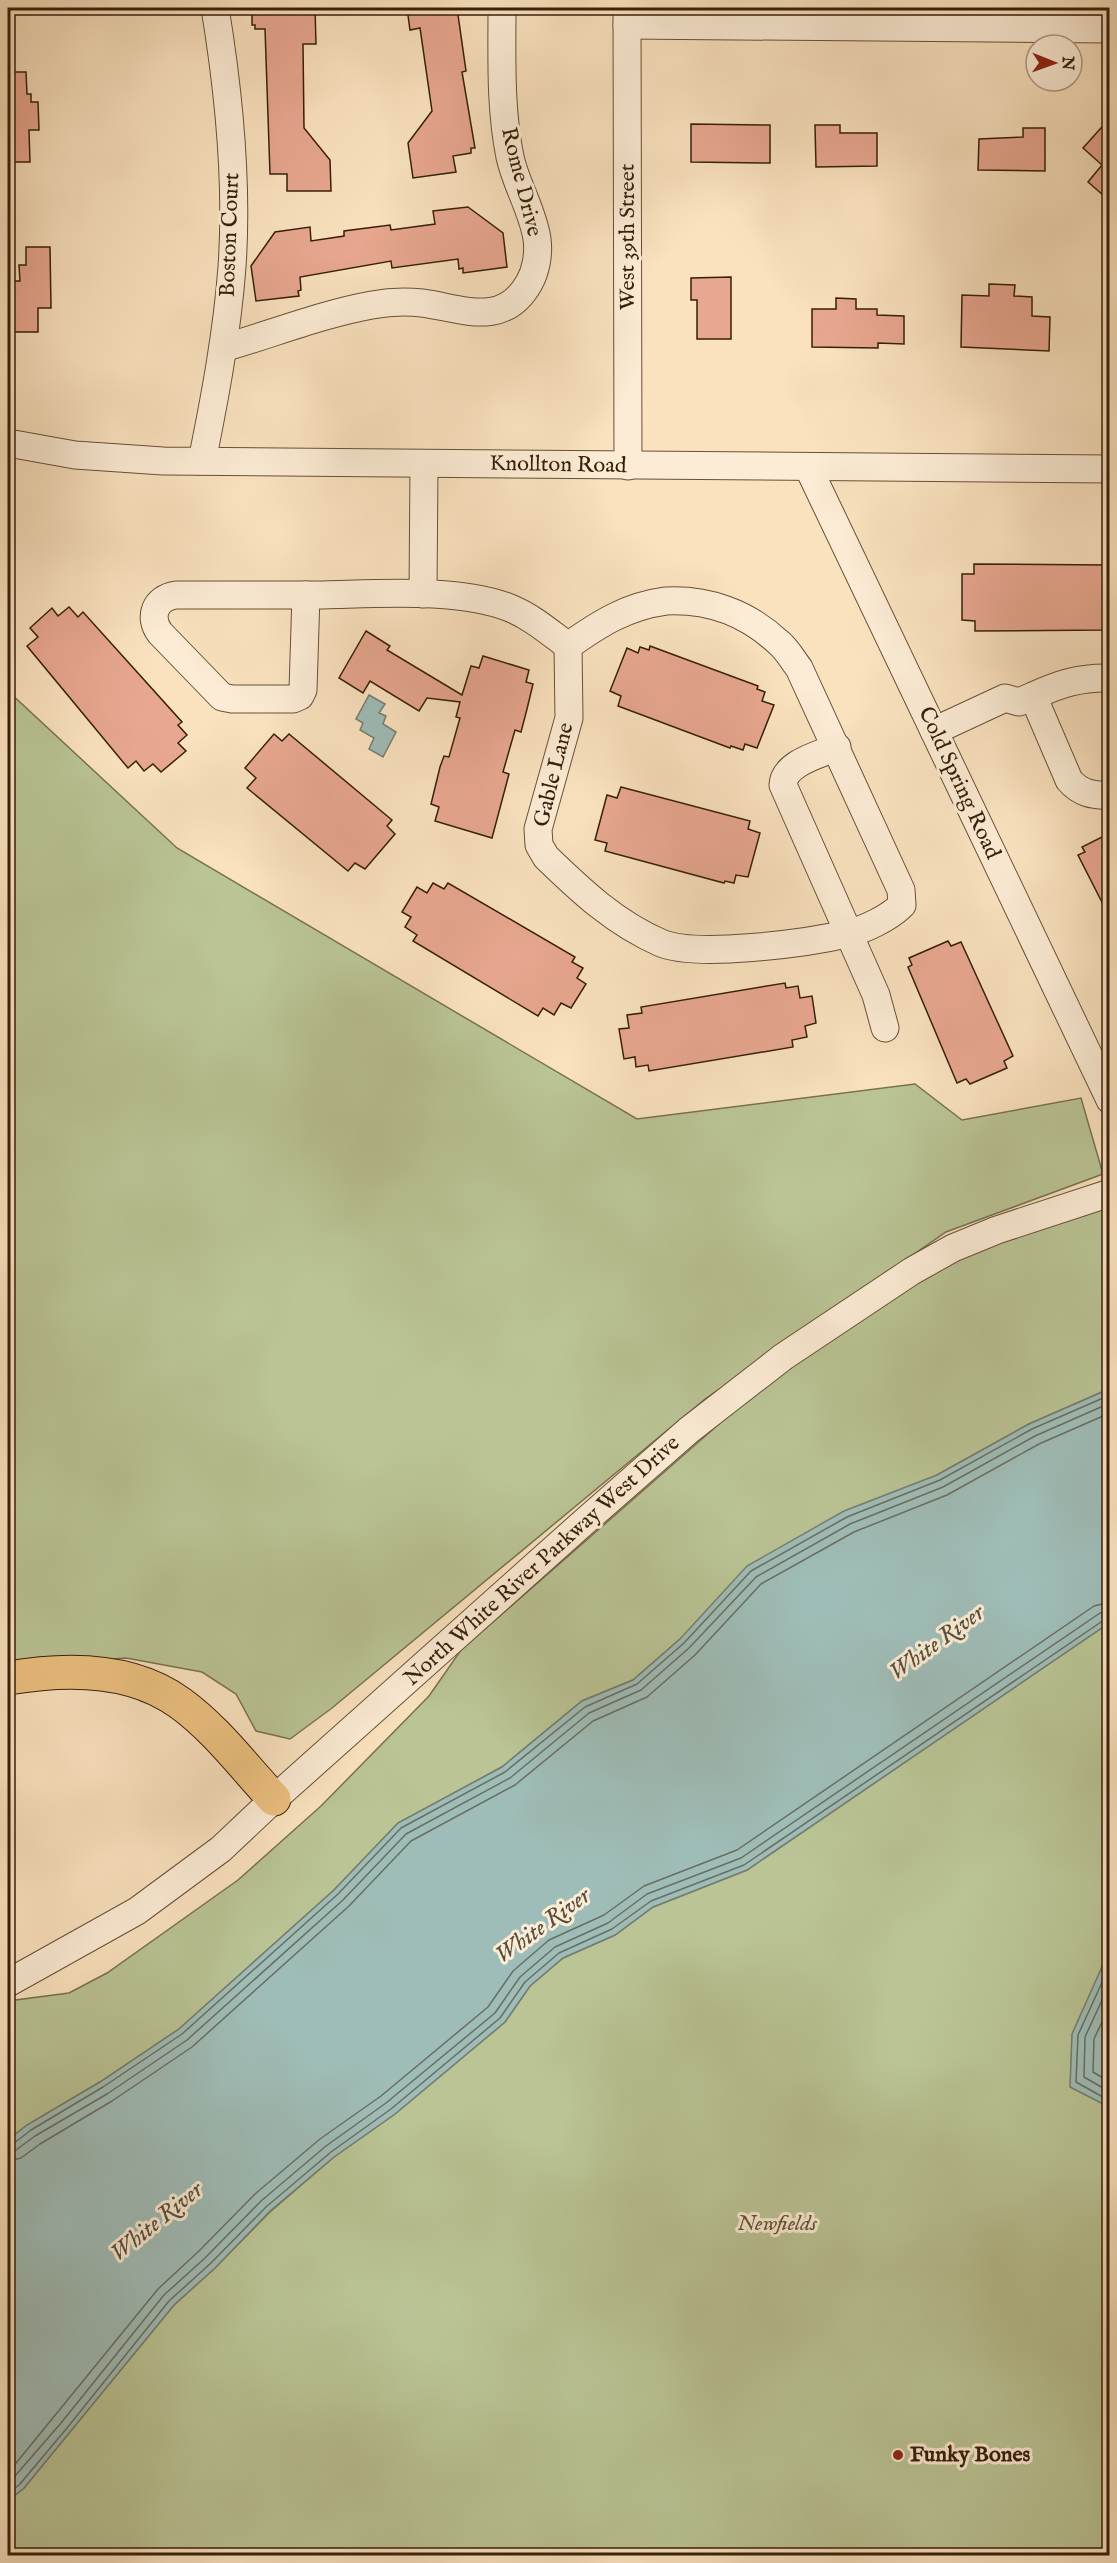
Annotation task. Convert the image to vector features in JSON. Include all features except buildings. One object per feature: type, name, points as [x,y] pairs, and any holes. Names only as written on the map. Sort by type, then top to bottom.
[{"type":"main road","points":[[8,1692],[89,1673]]},
{"type":"main road","points":[[8,1678],[27,1675],[89,1673],[117,1675],[162,1691],[200,1719],[274,1799]]},
{"type":"street","name":"Boston Court","points":[[202,461],[223,348],[232,266],[233,163],[227,81],[215,8]]},
{"type":"street","name":"Rome Drive","points":[[223,348],[353,309],[382,303],[414,303],[464,313],[484,313],[502,307],[526,288],[535,270],[537,240],[510,157],[502,86],[502,8]]},
{"type":"street","points":[[627,16],[1110,29]]},
{"type":"street","name":"West 39th Street","points":[[627,16],[628,466]]},
{"type":"street","name":"Knollton Road","points":[[8,443],[100,458],[202,461],[1110,469]]},
{"type":"street","points":[[423,594],[424,464]]},
{"type":"street","name":"Cold Spring Road","points":[[808,467],[1110,1100]]},
{"type":"street","points":[[306,595],[303,690],[296,699],[222,697],[168,642],[154,623],[154,611],[157,604],[170,596],[423,594],[475,599],[505,606],[534,620],[567,646]]},
{"type":"street","name":"Gable Lane","points":[[695,602],[728,610],[763,628],[785,649],[807,681],[902,897],[902,905],[895,912],[848,934],[739,949],[672,947],[607,913],[546,857],[539,846],[538,829],[569,718],[567,646],[608,618],[653,603],[695,602]]},
{"type":"street","points":[[937,738],[1005,698],[1026,699],[1069,681],[1090,677],[1110,678]]},
{"type":"street","points":[[1026,699],[1076,787],[1088,793],[1110,795]]},
{"type":"street","points":[[837,747],[790,768],[783,780],[783,785],[876,995],[885,1028]]},
{"type":"street","points":[[1053,983],[1110,1055]]},
{"type":"street","name":"North White River Parkway West Drive","points":[[8,1983],[154,1900],[221,1849],[274,1799],[680,1438],[783,1357],[912,1271],[954,1248],[997,1230],[1110,1193]]},
{"type":"green space","points":[[8,691],[177,848],[637,1119],[915,1084],[962,1120],[1081,1098],[1103,1174],[946,1232],[705,1399],[332,1708],[290,1739],[256,1731],[236,1694],[202,1672],[126,1658],[8,1667]]},
{"type":"green space","points":[[1109,1203],[1109,1389],[1029,1424],[937,1475],[680,1639],[633,1680],[582,1701],[502,1767],[398,1823],[334,1890],[179,2029],[100,2082],[27,2125],[8,2140],[8,2001],[69,1993],[107,1973],[238,1880],[321,1806],[429,1696],[461,1650],[735,1410],[819,1346],[956,1258]]},
{"type":"green space","name":"Newfields","points":[[1109,1623],[1109,2555],[8,2556],[8,2501],[24,2488],[174,2305],[215,2268],[270,2212],[334,2157],[395,2114],[505,2022],[530,1986],[563,1958],[615,1935],[653,1907],[747,1870]]},
{"type":"water","points":[[369,695],[385,704],[379,713],[386,716],[383,724],[396,732],[383,757],[369,749],[374,738],[360,730],[363,723],[356,719]]},
{"type":"water","name":"White River","points":[[1109,1389],[1109,1623],[747,1870],[653,1907],[615,1935],[563,1958],[530,1986],[505,2022],[395,2114],[334,2157],[270,2211],[215,2268],[174,2305],[24,2488],[8,2501],[8,2140],[27,2125],[100,2082],[179,2029],[334,1890],[398,1823],[502,1767],[582,1701],[633,1680],[680,1639],[747,1566],[844,1511],[937,1475],[1029,1424]]},
{"type":"water","points":[[1109,1951],[1109,2107],[1070,2087],[1072,2034]]},
{"type":"place","name":"Funky Bones","points":[[898,2455]]}]
